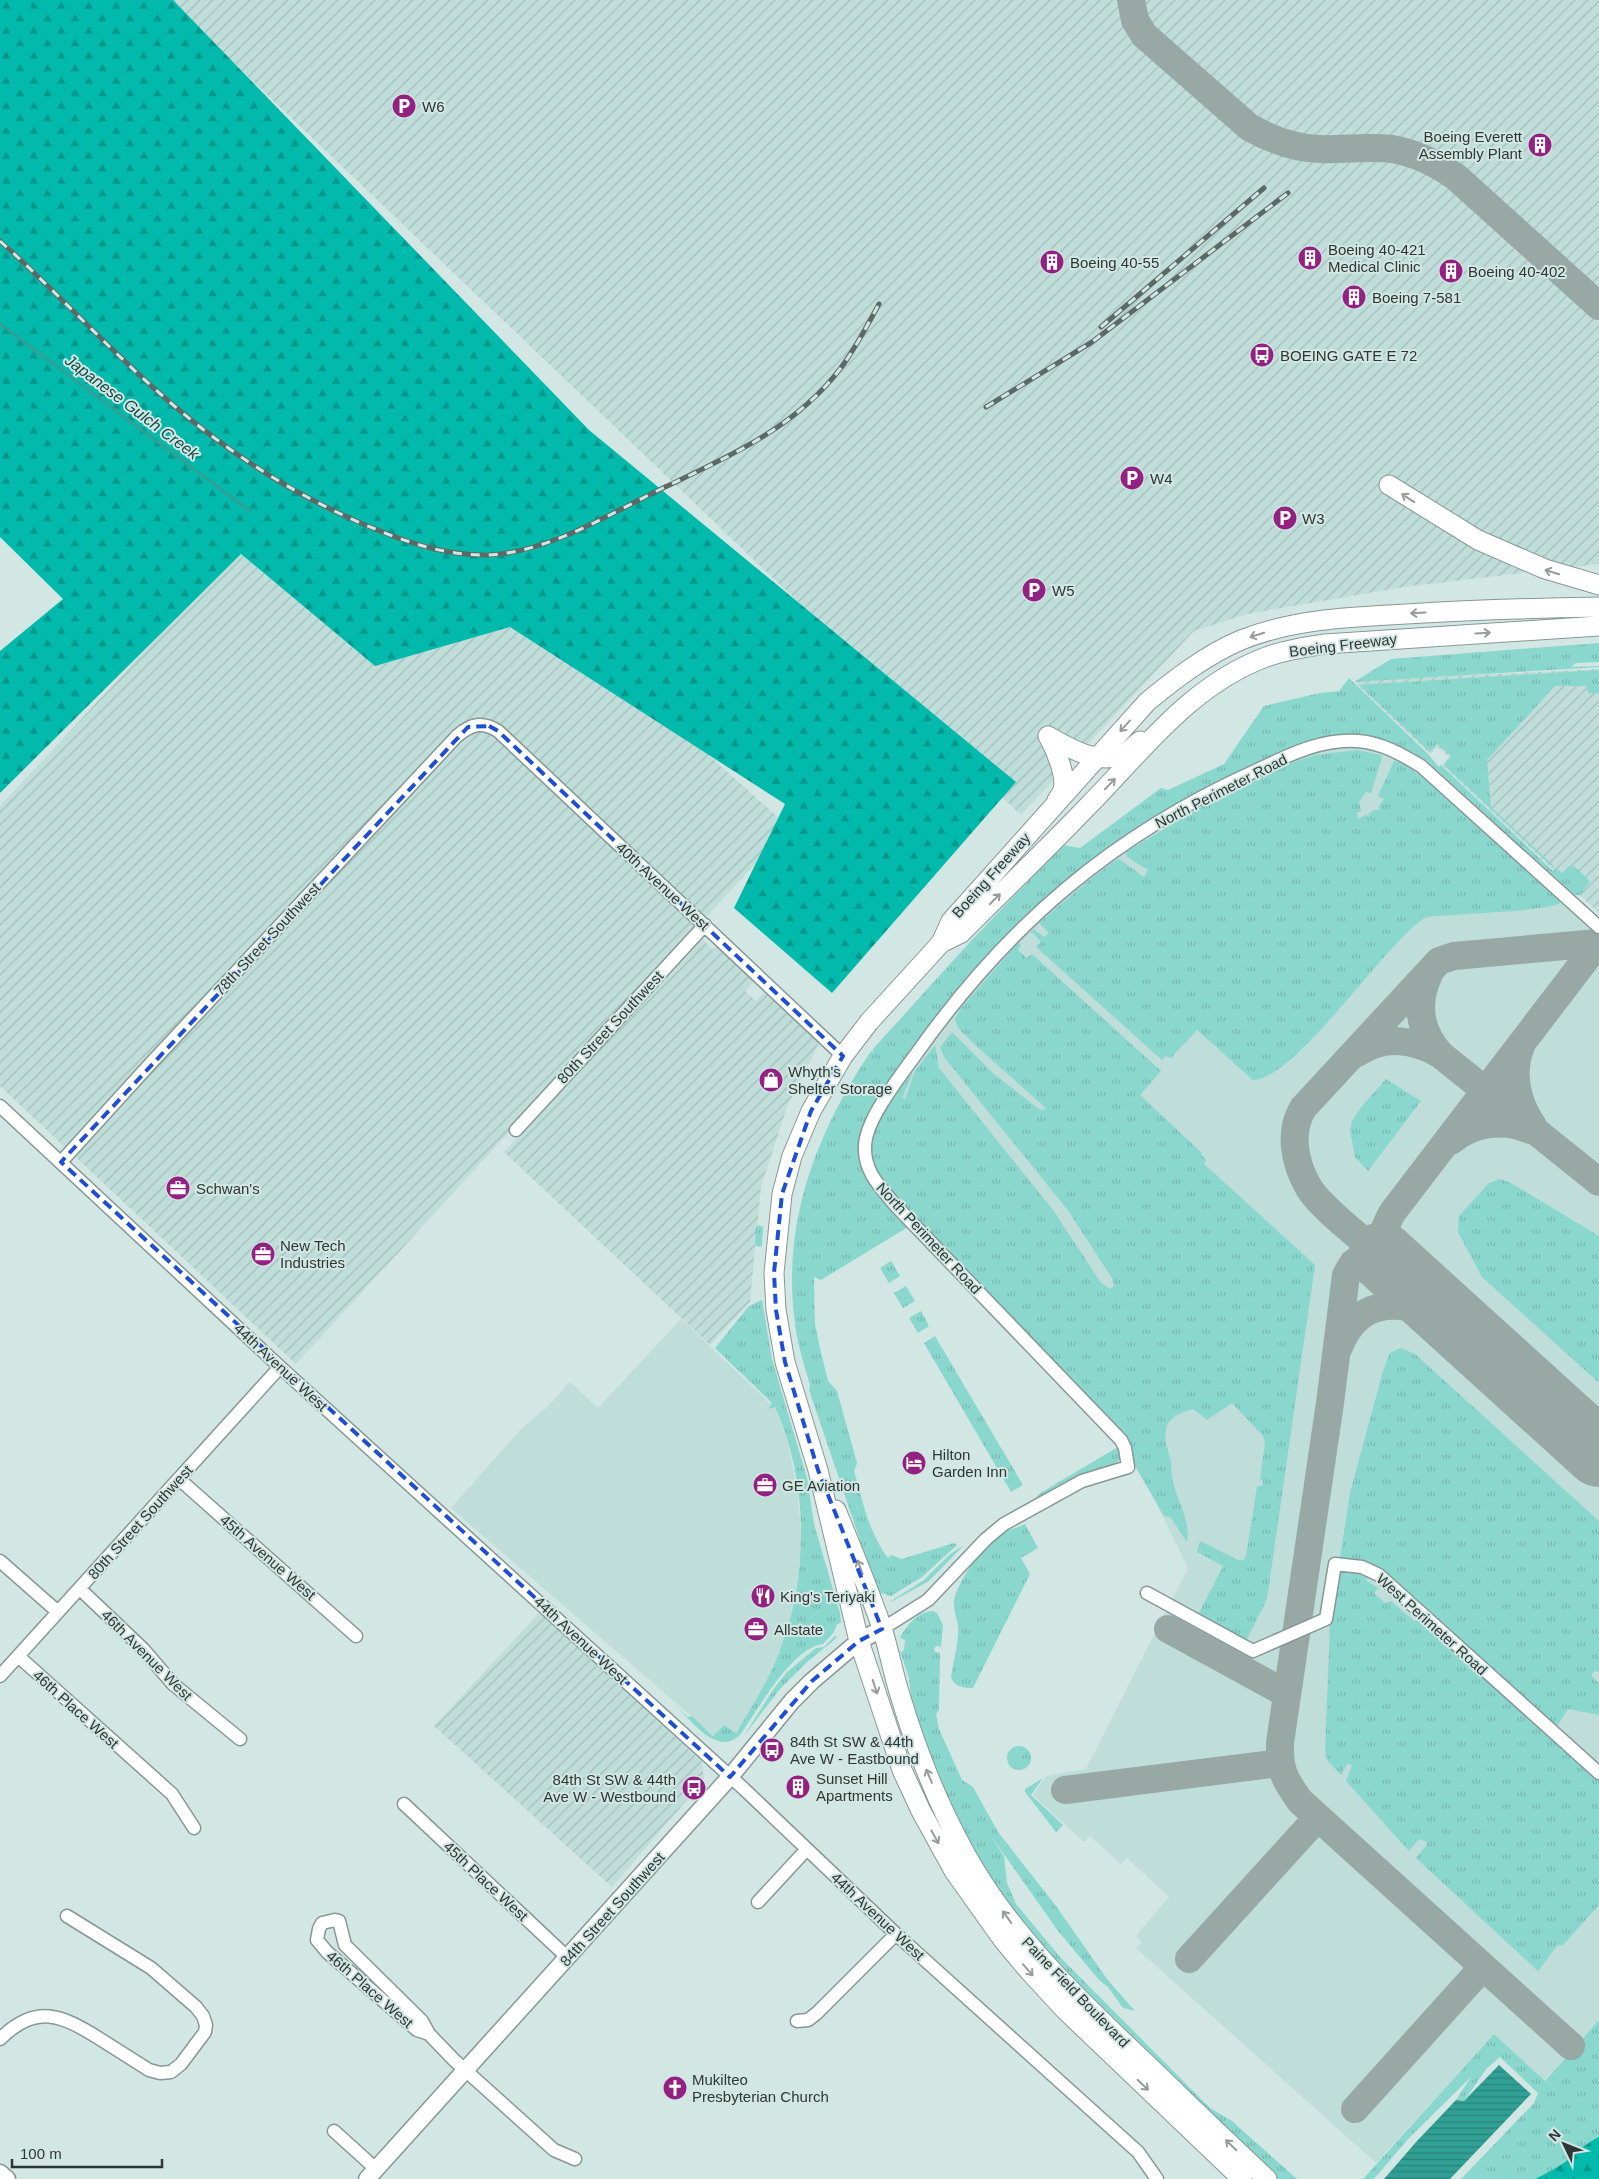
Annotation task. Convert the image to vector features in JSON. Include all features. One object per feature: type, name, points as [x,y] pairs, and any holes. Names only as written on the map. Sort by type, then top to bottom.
[{"type":"highway","points":[[1389,485],[1478,540],[1545,570],[1599,585]]},
{"type":"highway","name":"Boeing Freeway","points":[[941,943],[951,922],[1147,702],[1175,679],[1207,657],[1242,640],[1292,624],[1339,618],[1466,610],[1599,606]]},
{"type":"highway","name":"Boeing Freeway","points":[[941,943],[961,933],[1089,806],[1186,704],[1210,686],[1240,669],[1266,657],[1292,649],[1325,644],[1599,626]]},
{"type":"highway","points":[[1054,805],[1063,790],[1063,781],[1060,764],[1048,736],[1075,750],[1097,757],[1117,756],[1125,753],[1186,704]]},
{"type":"highway","points":[[859,1641],[818,1470],[785,1362],[776,1310],[774,1273],[782,1194],[792,1156],[810,1112],[843,1056],[869,1022],[941,943]]},
{"type":"highway","points":[[818,1470],[860,1567],[882,1629]]},
{"type":"highway","name":"Paine Field Boulevard","points":[[882,1629],[900,1697],[921,1756],[946,1815],[988,1891],[1014,1928],[1077,1998],[1267,2179]]},
{"type":"highway","name":"Paine Field Boulevard","points":[[859,1641],[902,1770],[921,1811],[954,1871],[997,1932],[1029,1971],[1066,2010],[1242,2179]]},
{"type":"main road","name":"84th Street Southwest","points":[[371,2174],[730,1777],[792,1701],[812,1680],[859,1641],[882,1629]]},
{"type":"main road","points":[[0,2173],[7,2179]]},
{"type":"street","name":"40th Avenue West","points":[[478,724],[489,726],[498,731],[843,1056]]},
{"type":"street","name":"78th Street Southwest","points":[[60,1162],[457,736],[468,727],[478,724]]},
{"type":"street","name":"North Perimeter Road","points":[[1128,1467],[1125,1448],[1121,1440],[896,1206],[871,1176],[866,1162],[867,1132],[873,1118],[939,1021],[978,973],[1065,888],[1116,849],[1176,810],[1296,752],[1325,744],[1342,742],[1375,744],[1393,750],[1421,766],[1599,927]]},
{"type":"street","name":"80th Street Southwest","points":[[516,1130],[705,925]]},
{"type":"street","name":"44th Avenue West","points":[[0,1106],[280,1367],[730,1777],[896,1934],[1138,2152],[1157,2179]]},
{"type":"street","name":"80th Street Southwest","points":[[0,1676],[280,1367]]},
{"type":"street","name":"84th Street Southwest","points":[[882,1629],[928,1600],[986,1538],[1004,1524],[1082,1481],[1128,1467]]},
{"type":"street","name":"45th Avenue West","points":[[179,1479],[356,1636]]},
{"type":"street","points":[[0,1561],[58,1612]]},
{"type":"street","name":"West Perimeter Road","points":[[1147,1593],[1253,1651],[1326,1619],[1335,1564],[1367,1568],[1379,1575],[1599,1773]]},
{"type":"street","name":"46th Avenue West","points":[[80,1589],[143,1649],[173,1684],[240,1739]]},
{"type":"street","name":"46th Place West","points":[[18,1656],[172,1794],[194,1828]]},
{"type":"street","name":"45th Place West","points":[[404,1804],[568,1958]]},
{"type":"street","points":[[758,1902],[807,1849]]},
{"type":"street","points":[[0,2039],[17,2024],[32,2018],[49,2016],[66,2019],[149,2070],[160,2073],[171,2072],[176,2068],[205,2032],[206,2025],[203,2016],[196,2007],[151,1968],[67,1916]]},
{"type":"street","name":"46th Place West","points":[[429,2034],[417,2030],[327,1952],[317,1940],[322,1923],[334,1920],[339,1922],[345,1945],[422,2021],[429,2034],[554,2150],[576,2159]]},
{"type":"street","points":[[797,2021],[808,2020],[817,2013],[896,1934]]},
{"type":"street","points":[[334,2131],[371,2174]]},
{"type":"highlighted area","points":[[489,726],[498,731],[843,1056],[811,1111],[782,1194],[774,1273],[776,1310],[785,1362],[818,1470],[882,1629],[859,1641],[812,1681],[730,1777],[61,1162],[468,727]]},
{"type":"shaded area","points":[[168,0],[1599,0],[1599,564],[1404,587],[1247,614],[1194,631],[1021,815]]},
{"type":"shaded area","points":[[241,554],[375,666],[510,627],[705,752],[789,827],[296,1364],[0,1086],[0,806],[166,628]]},
{"type":"shaded area","points":[[1599,669],[1599,913],[1442,765],[1449,757],[1438,747],[1430,754],[1356,684],[1358,681]]},
{"type":"shaded area","points":[[1325,744],[1375,744],[1431,778],[1599,935],[1599,2020],[1544,2081],[1494,2034],[1376,2163],[1136,1948],[1142,1943],[1136,1936],[1169,1897],[1127,1858],[1121,1864],[1090,1836],[1084,1842],[1033,1795],[1046,1776],[1086,1769],[1188,1568],[1121,1431],[922,1232],[866,1163],[873,1118],[905,1069],[1018,932],[1176,810]]},
{"type":"shaded area","points":[[703,939],[713,950],[716,947],[754,981],[745,991],[756,1001],[766,990],[820,1041],[787,1107],[761,1187],[750,1302],[710,1345],[504,1152]]},
{"type":"shaded area","points":[[681,1319],[775,1408],[787,1440],[797,1488],[802,1545],[794,1600],[782,1651],[761,1696],[735,1733],[714,1736],[451,1508],[522,1428],[548,1406],[570,1382],[598,1408]]},
{"type":"shaded area","points":[[540,1612],[702,1762],[704,1780],[612,1887],[434,1726]]},
{"type":"shaded area","points":[[1499,2065],[1531,2094],[1450,2179],[1384,2179],[1456,2100],[1464,2101]]},
{"type":"green space","points":[[0,0],[173,0],[589,430],[1016,782],[832,993],[734,908],[785,804],[510,627],[375,666],[241,554],[0,793],[0,651],[63,599],[0,537]]},
{"type":"green space","points":[[1599,643],[1599,662],[1576,663],[1571,667],[1599,667],[1354,682],[1391,659]]},
{"type":"green space","points":[[1599,670],[1599,693],[1588,693],[1587,686],[1555,686],[1487,760],[1491,807],[1554,868],[1444,765],[1451,756],[1437,744],[1430,752],[1359,685]]},
{"type":"green space","points":[[1349,678],[1428,754],[1439,767],[1441,765],[1553,871],[1556,868],[1562,873],[1569,866],[1571,868],[1574,866],[1589,880],[1589,883],[1580,895],[1575,895],[1427,761],[1412,752],[1387,742],[1341,735],[1106,851],[1083,867],[1029,913],[864,1125],[859,1142],[859,1157],[862,1170],[876,1193],[908,1227],[821,1280],[814,1277],[815,1325],[821,1352],[828,1381],[837,1391],[857,1463],[854,1471],[875,1537],[888,1558],[891,1555],[902,1559],[954,1543],[957,1545],[922,1577],[891,1596],[881,1593],[879,1596],[809,1390],[810,1385],[798,1342],[794,1315],[792,1279],[794,1244],[800,1210],[808,1176],[835,1112],[871,1051],[873,1052],[873,1049],[969,943],[1063,845],[1080,848],[1161,788],[1168,790],[1224,764],[1264,706],[1320,693],[1339,691]]},
{"type":"green space","points":[[1357,750],[1381,755],[1382,758],[1371,793],[1366,792],[1359,802],[1361,811],[1357,813],[1358,819],[1366,815],[1369,816],[1368,814],[1374,810],[1380,810],[1378,807],[1384,799],[1378,796],[1394,761],[1402,762],[1439,790],[1561,901],[1559,904],[1521,910],[1433,916],[1423,919],[1385,956],[1339,1010],[1292,1058],[1271,1074],[1253,1080],[1197,1030],[1171,1058],[1166,1056],[1162,1060],[1036,947],[1041,942],[1033,933],[1030,933],[1034,929],[1044,937],[1049,933],[1039,923],[1094,876],[1116,860],[1119,859],[1144,877],[1148,870],[1127,857],[1126,852],[1201,807],[1289,764],[1315,755]]},
{"type":"green space","points":[[1018,943],[1021,945],[1018,950],[1027,958],[1032,954],[1161,1071],[1140,1095],[1202,1153],[1206,1160],[1204,1164],[1315,1265],[1267,1599],[1246,1641],[1198,1615],[1223,1566],[1197,1552],[1200,1541],[1238,1560],[1244,1560],[1257,1487],[1263,1485],[1263,1481],[1260,1479],[1265,1443],[1263,1436],[1232,1403],[1207,1420],[1193,1409],[1174,1417],[1169,1422],[1165,1435],[1166,1443],[1174,1486],[1187,1526],[1187,1542],[1171,1518],[1164,1516],[1135,1466],[1130,1443],[1121,1430],[952,1255],[949,1248],[945,1247],[895,1198],[876,1168],[872,1153],[873,1137],[880,1119],[913,1072],[902,1098],[905,1099],[915,1071],[935,1045],[939,1068],[1053,1210],[1101,1283],[1110,1289],[1114,1286],[1112,1278],[1067,1209],[944,1057],[940,1047],[952,1032],[994,1074],[1040,1110],[1047,1109],[974,1044],[958,1028],[955,1019],[961,1008]]},
{"type":"green space","points":[[1386,1079],[1421,1101],[1368,1171],[1355,1157],[1350,1131],[1352,1121],[1361,1107]]},
{"type":"green space","points":[[1500,1179],[1511,1183],[1599,1236],[1599,1383],[1482,1277],[1458,1232],[1459,1216],[1489,1183]]},
{"type":"green space","points":[[759,1225],[763,1227],[762,1246],[759,1247],[755,1245],[756,1227]]},
{"type":"green space","points":[[891,1261],[900,1276],[889,1283],[880,1268]]},
{"type":"green space","points":[[906,1286],[915,1301],[903,1308],[894,1293]]},
{"type":"green space","points":[[762,1300],[772,1359],[807,1478],[814,1524],[840,1613],[841,1623],[837,1624],[834,1632],[823,1644],[811,1648],[799,1656],[788,1668],[776,1682],[740,1735],[731,1741],[723,1742],[714,1739],[697,1728],[676,1706],[688,1717],[692,1716],[713,1736],[724,1725],[736,1733],[765,1684],[779,1653],[796,1593],[800,1561],[799,1497],[794,1466],[786,1436],[775,1407],[768,1409],[772,1403],[715,1348],[749,1306]]},
{"type":"green space","points":[[921,1311],[929,1326],[918,1333],[909,1318]]},
{"type":"green space","points":[[935,1336],[1023,1485],[1011,1492],[924,1343]]},
{"type":"green space","points":[[1401,1348],[1415,1354],[1599,1521],[1599,1670],[1597,1672],[1594,1671],[1591,1676],[1599,1683],[1599,1715],[1568,1709],[1557,1726],[1381,1570],[1368,1562],[1340,1558],[1350,1493],[1383,1371],[1390,1353]]},
{"type":"green space","points":[[1118,1447],[1120,1458],[1115,1465],[1082,1475],[1037,1499],[1036,1497],[1042,1492]]},
{"type":"green space","points":[[1025,1524],[1038,1548],[1021,1558],[1030,1574],[973,1688],[960,1686],[954,1683],[951,1677],[958,1633],[954,1603],[956,1593],[970,1566],[988,1542],[1001,1533]]},
{"type":"green space","points":[[964,1545],[929,1581],[891,1602],[924,1580],[949,1555]]},
{"type":"green space","points":[[1341,1570],[1357,1572],[1373,1579],[1364,1579],[1378,1588],[1374,1593],[1385,1603],[1391,1601],[1414,1621],[1421,1620],[1599,1780],[1599,1905],[1563,1945],[1557,1946],[1538,1971],[1416,1858],[1427,1842],[1419,1839],[1409,1851],[1346,1781],[1352,1765],[1347,1764],[1341,1775],[1327,1760],[1325,1750],[1330,1626],[1338,1574]]},
{"type":"green space","points":[[933,1611],[937,1613],[943,1625],[941,1647],[936,1646],[934,1649],[935,1652],[940,1653],[939,1710],[936,1714],[939,1729],[962,1780],[973,1787],[998,1832],[1056,1906],[1107,1979],[1135,2011],[1123,2008],[1108,1987],[1099,1980],[1058,1931],[989,1833],[1004,1856],[1007,1883],[1016,1904],[1060,1957],[1210,2108],[1232,2121],[1297,2179],[1278,2179],[1120,2028],[1032,1937],[986,1874],[944,1793],[912,1706],[909,1678],[900,1651],[902,1652],[904,1649],[905,1640],[900,1638],[909,1624],[918,1616]]},
{"type":"green space","points":[[835,1636],[837,1637],[807,1662],[780,1689],[743,1737],[775,1687],[787,1672],[816,1648],[824,1647]]},
{"type":"green space","points":[[1019,1746],[1028,1749],[1031,1758],[1028,1767],[1019,1770],[1010,1767],[1007,1758],[1010,1749]]},
{"type":"green space","points":[[1043,1778],[1031,1795],[1063,1825],[1056,1832],[1025,1792],[1025,1789]]},
{"type":"green space","points":[[1599,2020],[1599,2137],[1550,2172],[1535,2179],[1461,2179],[1534,2103],[1538,2093],[1500,2057],[1487,2068],[1464,2101],[1456,2100],[1471,2077],[1409,2138],[1374,2179],[1363,2179],[1494,2034],[1545,2081]]},
{"type":"green space","points":[[1599,2137],[1599,2179],[1535,2179],[1562,2164]]},
{"type":"waterway","name":"Japanese Gulch Creek","points":[[0,324],[250,511]]},
{"type":"taxiway","points":[[1131,0],[1135,20],[1144,35],[1249,127],[1274,139],[1300,147],[1319,149],[1392,149],[1418,156],[1441,167],[1456,177],[1599,306]]},
{"type":"taxiway","points":[[1382,1256],[1383,1234],[1392,1213],[1599,942]]},
{"type":"taxiway","points":[[1382,1256],[1332,1214],[1315,1196],[1304,1179],[1295,1148],[1296,1128],[1303,1108],[1439,961],[1454,956],[1597,943]]},
{"type":"taxiway","points":[[1429,974],[1422,996],[1422,1017],[1428,1036],[1441,1055]]},
{"type":"taxiway","points":[[1357,1053],[1378,1043],[1399,1041],[1420,1045],[1441,1055],[1599,1182]]},
{"type":"taxiway","points":[[1521,1046],[1516,1067],[1517,1088],[1523,1108],[1533,1126]]},
{"type":"taxiway","points":[[1451,1141],[1469,1130],[1489,1124],[1509,1124],[1530,1130]]},
{"type":"taxiway","points":[[1382,1256],[1374,1258],[1366,1256],[1353,1263],[1346,1275],[1330,1403],[1280,1743],[1280,1760],[1286,1780],[1300,1801],[1571,2046]]},
{"type":"taxiway","points":[[1339,1347],[1348,1329],[1360,1317],[1373,1309],[1387,1306],[1403,1306],[1419,1309],[1452,1320]]},
{"type":"taxiway","points":[[1168,1629],[1287,1694]]},
{"type":"taxiway","points":[[1065,1790],[1280,1763]]},
{"type":"taxiway","points":[[1189,1959],[1318,1817]]},
{"type":"taxiway","points":[[1355,2109],[1483,1967]]},
{"type":"runway","points":[[1382,1256],[1599,1453]]},
{"type":"railway","points":[[1101,327],[1264,188]]},
{"type":"railway","points":[[986,407],[1092,342],[1288,193]]},
{"type":"railway","points":[[0,241],[150,385],[194,422],[240,456],[312,500],[363,524],[424,546],[472,555],[511,552],[534,547],[556,539],[600,520],[712,465],[759,439],[802,408],[822,390],[851,354],[879,304]]},
{"type":"place","name":"W6","points":[[404,106]]},
{"type":"place","name":"Boeing Everett Assembly Plant","points":[[1540,145]]},
{"type":"place","name":"Boeing 40-421 Medical Clinic","points":[[1310,258]]},
{"type":"place","name":"Boeing 40-55","points":[[1052,262]]},
{"type":"place","name":"Boeing 40-402","points":[[1451,271]]},
{"type":"place","name":"Boeing 7-581","points":[[1354,297]]},
{"type":"place","name":"BOEING GATE E 72","points":[[1262,355]]},
{"type":"place","name":"W4","points":[[1132,478]]},
{"type":"place","name":"W3","points":[[1285,518]]},
{"type":"place","name":"W5","points":[[1034,590]]},
{"type":"place","name":"Whyth's Shelter Storage","points":[[771,1080]]},
{"type":"place","name":"Schwan's","points":[[178,1188]]},
{"type":"place","name":"New Tech Industries","points":[[263,1254]]},
{"type":"place","name":"Hilton Garden Inn","points":[[914,1463]]},
{"type":"place","name":"GE Aviation","points":[[765,1485]]},
{"type":"place","name":"King's Teriyaki","points":[[763,1596]]},
{"type":"place","name":"Allstate","points":[[756,1629]]},
{"type":"place","name":"84th St SW & 44th Ave W - Eastbound","points":[[772,1750]]},
{"type":"place","name":"Sunset Hill Apartments","points":[[798,1787]]},
{"type":"place","name":"84th St SW & 44th Ave W - Westbound","points":[[694,1788]]},
{"type":"place","name":"Mukilteo Presbyterian Church","points":[[675,2088]]}]
